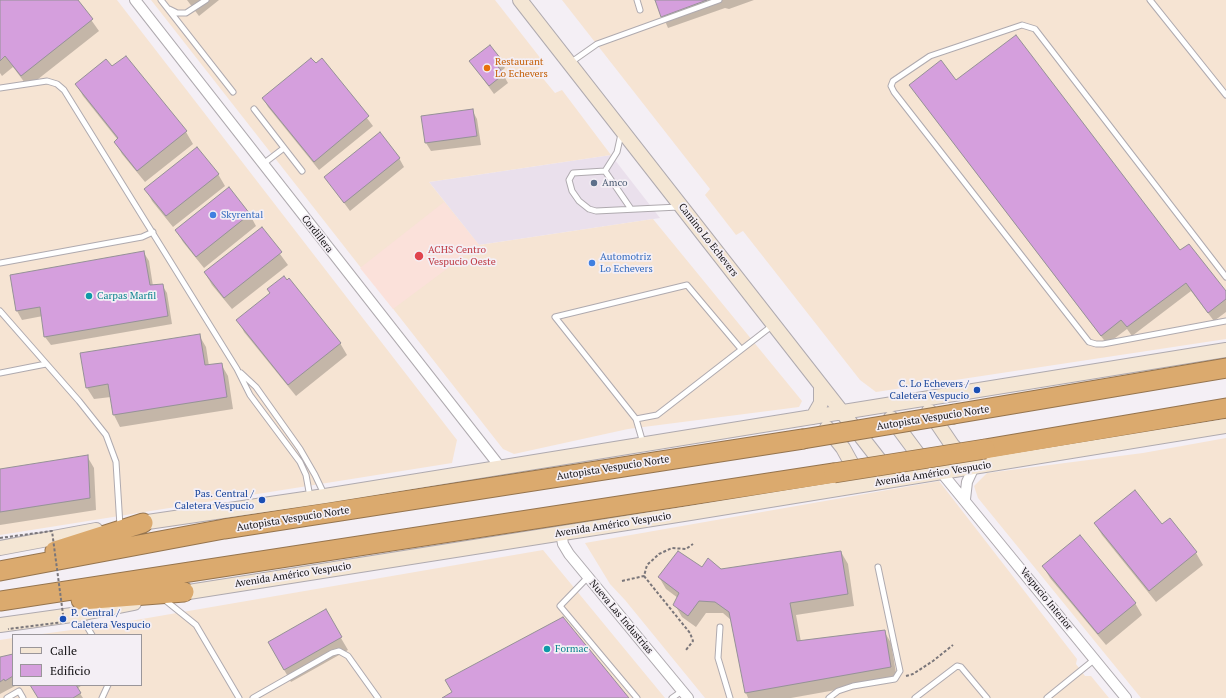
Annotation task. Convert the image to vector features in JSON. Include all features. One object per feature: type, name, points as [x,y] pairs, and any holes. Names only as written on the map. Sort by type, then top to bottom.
[{"type":"highway","name":"Autopista Vespucio Norte","points":[[0,571],[224,529],[803,439],[1226,368]]},
{"type":"highway","points":[[0,601],[834,474],[1226,408]]},
{"type":"highway","points":[[0,571],[52,552],[143,523]]},
{"type":"highway","points":[[0,607],[184,592]]},
{"type":"main road","name":"Camino Lo Echevers","points":[[520,0],[683,207],[841,412],[895,479]]},
{"type":"main road","points":[[0,548],[120,526],[326,496],[1226,350]]},
{"type":"main road","points":[[813,417],[821,403],[821,386]]},
{"type":"main road","points":[[923,400],[952,445],[974,467]]},
{"type":"main road","points":[[882,407],[937,473]]},
{"type":"main road","points":[[813,417],[825,426],[843,448],[863,485]]},
{"type":"main road","name":"Avenida Américo Vespucio","points":[[4,627],[80,614],[162,598],[184,592],[1226,426]]},
{"type":"street","name":"Cordillera","points":[[135,0],[501,468]]},
{"type":"street","points":[[965,499],[967,482],[974,467]]},
{"type":"street","name":"Vespucio Interior","points":[[937,473],[965,499],[1126,698]]},
{"type":"street","name":"Nueva Las Industrias","points":[[561,533],[565,549],[686,694]]},
{"type":"lane","points":[[161,0],[233,92]]},
{"type":"lane","points":[[168,9],[177,13],[186,13],[206,0]]},
{"type":"lane","points":[[637,0],[640,10]]},
{"type":"lane","points":[[570,63],[597,44],[719,0]]},
{"type":"lane","points":[[1150,0],[1226,95]]},
{"type":"lane","points":[[1226,277],[1035,29],[1022,25],[930,56],[893,81],[891,86],[894,92],[1089,342],[1103,344],[1226,322]]},
{"type":"lane","points":[[0,88],[47,81],[61,86],[237,369],[250,395],[300,462],[306,475],[310,498]]},
{"type":"lane","points":[[254,109],[302,171]]},
{"type":"lane","points":[[605,171],[617,152],[622,129]]},
{"type":"lane","points":[[262,164],[284,148]]},
{"type":"lane","points":[[605,171],[573,173],[569,180],[572,191],[589,209],[683,207]]},
{"type":"lane","points":[[605,171],[631,209]]},
{"type":"lane","points":[[0,263],[142,237],[153,232]]},
{"type":"lane","points":[[643,444],[636,419],[555,317],[687,285],[741,349]]},
{"type":"lane","points":[[0,311],[106,436],[116,462],[120,526]]},
{"type":"lane","points":[[636,419],[657,415],[773,324]]},
{"type":"lane","points":[[0,373],[46,364]]},
{"type":"lane","points":[[237,369],[264,397],[312,468],[326,496]]},
{"type":"lane","points":[[829,698],[838,691],[853,686],[895,678],[900,671],[878,566]]},
{"type":"lane","points":[[588,577],[560,606],[636,698]]},
{"type":"lane","points":[[162,598],[196,625],[238,698]]},
{"type":"lane","points":[[80,614],[91,634]]},
{"type":"lane","points":[[720,627],[718,658],[730,698]]},
{"type":"lane","points":[[253,698],[332,652],[339,651],[348,656],[378,698]]},
{"type":"lane","points":[[1047,698],[1095,659]]},
{"type":"lane","points":[[915,698],[957,666],[961,668],[987,698]]},
{"type":"lane","points":[[102,698],[108,686]]},
{"type":"lane","points":[[6,698],[19,691],[23,698]]},
{"type":"lane","points":[[672,698],[686,694]]},
{"type":"path","points":[[0,538],[52,531],[64,622],[4,627]]},
{"type":"path","points":[[644,576],[647,566],[659,554],[672,548],[686,550],[693,544]]},
{"type":"path","points":[[622,581],[644,576]]},
{"type":"path","points":[[644,576],[690,633],[692,641],[686,650]]},
{"type":"path","points":[[895,678],[913,674],[933,662],[953,645]]},
{"type":"shaded area","points":[[0,0],[117,0],[457,440],[452,463],[0,535]]},
{"type":"shaded area","points":[[151,0],[495,0],[545,64],[536,70],[555,93],[562,90],[611,155],[429,182],[479,245],[653,219],[802,401],[799,407],[628,429],[514,454],[503,449]]},
{"type":"shaded area","points":[[562,0],[1226,0],[1226,339],[876,392],[860,380],[743,231],[736,235],[705,195],[710,189]]},
{"type":"shaded area","points":[[611,155],[660,218],[479,245],[429,182]]},
{"type":"shaded area","name":"ACHS Centro Vespucio Oeste","points":[[444,202],[479,245],[393,309],[360,268]]},
{"type":"shaded area","points":[[1226,438],[1226,698],[1141,698],[978,498],[974,486],[987,473],[1143,453]]},
{"type":"shaded area","points":[[939,481],[1077,659],[1076,664],[1085,676],[1091,676],[1109,698],[705,698],[625,600],[610,584],[585,543]]},
{"type":"shaded area","points":[[543,550],[665,698],[0,698],[0,640],[12,638],[12,686],[142,686],[142,634],[42,634],[107,625]]},
{"type":"building","points":[[0,0],[78,0],[93,19],[21,76],[5,56],[0,61]]},
{"type":"building","points":[[655,0],[707,0],[661,17]]},
{"type":"building","points":[[1016,35],[1180,250],[1189,244],[1226,291],[1226,299],[1208,313],[1186,283],[1127,327],[1121,320],[1101,336],[909,85],[941,60],[956,80]]},
{"type":"building","name":"Restaurant Lo Echevers","points":[[490,45],[501,59],[495,63],[504,74],[489,86],[469,61]]},
{"type":"building","points":[[126,56],[187,131],[137,171],[114,142],[118,138],[75,84],[106,59],[112,66]]},
{"type":"building","points":[[311,58],[316,63],[322,58],[369,116],[314,162],[262,98]]},
{"type":"building","points":[[473,109],[477,136],[425,143],[421,116]]},
{"type":"building","points":[[380,132],[400,158],[344,203],[324,177]]},
{"type":"building","points":[[197,147],[219,174],[166,216],[144,189]]},
{"type":"building","points":[[229,187],[250,214],[196,257],[175,230]]},
{"type":"building","points":[[262,227],[282,252],[224,298],[204,272]]},
{"type":"building","name":"Carpas Marfil","points":[[144,251],[150,285],[163,284],[168,316],[44,337],[40,307],[16,311],[10,275]]},
{"type":"building","points":[[284,276],[287,280],[289,278],[341,343],[288,385],[236,320],[270,293],[267,289]]},
{"type":"building","points":[[200,334],[205,365],[222,363],[227,397],[113,415],[108,384],[86,388],[80,353]]},
{"type":"building","points":[[88,455],[90,498],[0,512],[0,469]]},
{"type":"building","points":[[1135,490],[1162,524],[1170,518],[1197,552],[1149,591],[1094,523]]},
{"type":"building","points":[[1080,535],[1136,603],[1098,634],[1042,566]]},
{"type":"building","points":[[678,551],[702,567],[708,558],[721,569],[841,551],[848,594],[790,603],[797,641],[885,630],[891,667],[745,693],[729,612],[715,602],[699,601],[688,616],[673,605],[679,593],[658,577]]},
{"type":"building","points":[[326,609],[342,637],[284,670],[268,642]]},
{"type":"building","name":"Formac","points":[[563,617],[629,698],[442,698],[452,692],[445,680]]},
{"type":"building","points":[[12,654],[12,677],[0,682],[0,657]]},
{"type":"building","points":[[31,686],[77,686],[81,693],[73,698],[38,698]]},
{"type":"place","name":"Restaurant Lo Echevers","points":[[487,68]]},
{"type":"place","name":"Amco","points":[[594,183]]},
{"type":"place","name":"Skyrental","points":[[213,215]]},
{"type":"place","name":"ACHS Centro Vespucio Oeste","points":[[419,256]]},
{"type":"place","name":"Automotriz Lo Echevers","points":[[592,263]]},
{"type":"place","name":"Carpas Marfil","points":[[89,296]]},
{"type":"place","name":"C. Lo Echevers / Caletera Vespucio","points":[[977,390]]},
{"type":"place","name":"Pas. Central / Caletera Vespucio","points":[[262,500]]},
{"type":"place","name":"P. Central / Caletera Vespucio","points":[[63,619]]},
{"type":"place","name":"Formac","points":[[547,649]]}]
